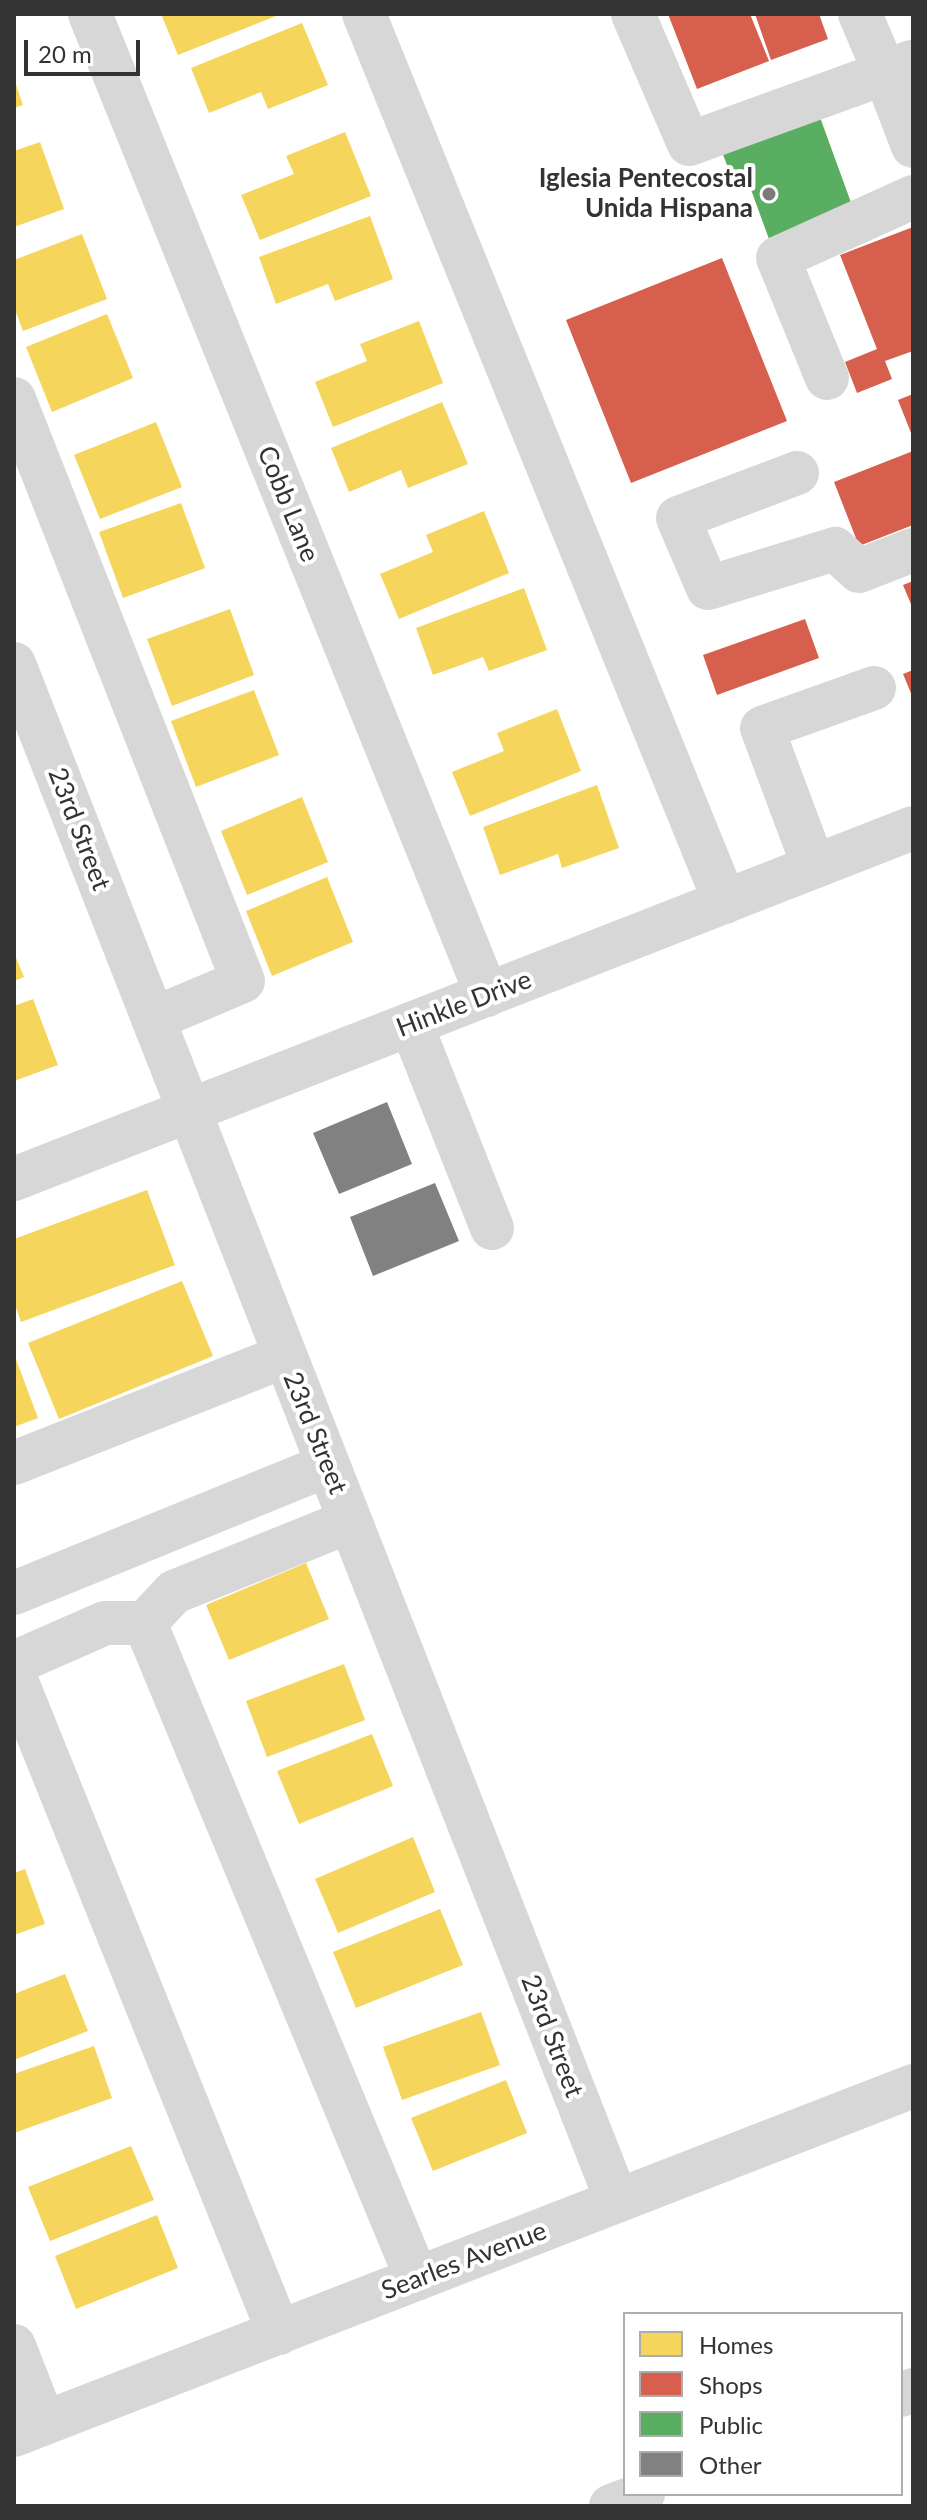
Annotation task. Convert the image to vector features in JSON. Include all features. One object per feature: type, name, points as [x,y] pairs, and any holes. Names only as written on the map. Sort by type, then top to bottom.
[{"type":"street","name":"Cobb Lane","points":[[90,14],[487,995]]},
{"type":"street","points":[[364,14],[725,902]]},
{"type":"street","points":[[633,14],[689,144],[899,67]]},
{"type":"street","points":[[860,14],[899,67],[913,146]]},
{"type":"street","points":[[827,378],[778,258],[913,197]]},
{"type":"street","points":[[14,399],[243,981],[153,1019]]},
{"type":"street","points":[[797,473],[678,518],[708,588],[835,549],[859,571],[913,550]]},
{"type":"street","name":"23rd Street","points":[[14,664],[617,2201]]},
{"type":"street","points":[[814,867],[762,728],[874,688]]},
{"type":"street","name":"Hinkle Drive","points":[[14,1179],[913,828]]},
{"type":"street","points":[[411,1024],[492,1228]]},
{"type":"street","points":[[14,1463],[285,1356]]},
{"type":"street","points":[[14,1593],[328,1465]]},
{"type":"street","points":[[14,1663],[105,1623],[145,1623],[174,1592],[350,1521]]},
{"type":"street","points":[[145,1623],[417,2279]]},
{"type":"street","points":[[14,1675],[279,2333]]},
{"type":"street","name":"Searles Avenue","points":[[29,2429],[913,2086]]},
{"type":"street","points":[[14,2346],[29,2429]]},
{"type":"street","points":[[611,2506],[638,2496]]},
{"type":"building: Homes","points":[[161,14],[281,14],[178,55]]},
{"type":"building: Homes","points":[[302,23],[328,85],[268,109],[261,92],[209,113],[191,68]]},
{"type":"building: Homes","points":[[14,79],[23,105],[14,108]]},
{"type":"building: Homes","points":[[345,132],[371,196],[260,240],[241,195],[294,174],[286,156]]},
{"type":"building: Homes","points":[[40,142],[64,209],[14,227],[14,151]]},
{"type":"building: Homes","points":[[370,216],[393,279],[335,301],[328,284],[276,304],[259,257]]},
{"type":"building: Homes","points":[[82,234],[107,299],[23,331],[14,307],[14,260]]},
{"type":"building: Homes","points":[[107,314],[133,378],[52,412],[26,347]]},
{"type":"building: Homes","points":[[419,321],[443,383],[333,427],[315,382],[367,361],[360,344]]},
{"type":"building: Homes","points":[[442,402],[468,464],[408,488],[401,470],[349,492],[331,448]]},
{"type":"building: Homes","points":[[156,422],[182,487],[100,519],[74,455]]},
{"type":"building: Homes","points":[[181,503],[205,568],[123,598],[99,532]]},
{"type":"building: Homes","points":[[484,511],[509,573],[399,619],[380,574],[433,552],[426,535]]},
{"type":"building: Homes","points":[[524,588],[547,650],[489,671],[483,657],[433,675],[416,628]]},
{"type":"building: Homes","points":[[230,609],[254,675],[172,706],[147,639]]},
{"type":"building: Homes","points":[[254,690],[279,755],[196,787],[171,721]]},
{"type":"building: Homes","points":[[557,709],[581,771],[470,816],[452,772],[504,751],[497,733]]},
{"type":"building: Homes","points":[[597,785],[619,848],[562,868],[558,854],[500,875],[483,827]]},
{"type":"building: Homes","points":[[302,797],[328,862],[247,895],[221,831]]},
{"type":"building: Homes","points":[[327,877],[353,942],[272,976],[246,911]]},
{"type":"building: Homes","points":[[14,953],[24,977],[14,981]]},
{"type":"building: Homes","points":[[33,999],[58,1065],[14,1081],[14,1006]]},
{"type":"building: Homes","points":[[147,1190],[175,1265],[21,1322],[14,1302],[14,1239]]},
{"type":"building: Homes","points":[[182,1281],[213,1356],[59,1419],[28,1343]]},
{"type":"building: Homes","points":[[14,1354],[38,1418],[14,1427]]},
{"type":"building: Homes","points":[[306,1563],[329,1619],[229,1660],[206,1605]]},
{"type":"building: Homes","points":[[344,1664],[365,1720],[267,1757],[246,1701]]},
{"type":"building: Homes","points":[[372,1734],[393,1786],[299,1824],[277,1771]]},
{"type":"building: Homes","points":[[413,1837],[435,1892],[338,1933],[315,1879]]},
{"type":"building: Homes","points":[[25,1869],[45,1924],[14,1935],[14,1873]]},
{"type":"building: Homes","points":[[440,1909],[463,1965],[356,2008],[333,1952]]},
{"type":"building: Homes","points":[[65,1974],[88,2031],[14,2060],[14,1994]]},
{"type":"building: Homes","points":[[481,2012],[500,2065],[402,2100],[383,2047]]},
{"type":"building: Homes","points":[[94,2046],[112,2098],[14,2133],[14,2074]]},
{"type":"building: Homes","points":[[506,2080],[527,2133],[433,2171],[411,2118]]},
{"type":"building: Homes","points":[[131,2146],[154,2200],[50,2241],[28,2187]]},
{"type":"building: Homes","points":[[157,2215],[178,2268],[76,2309],[55,2256]]},
{"type":"building: Shops","points":[[668,14],[750,14],[769,61],[697,89]]},
{"type":"building: Shops","points":[[755,14],[819,14],[828,39],[771,60]]},
{"type":"building: Shops","points":[[913,227],[913,351],[885,361],[892,379],[857,393],[845,362],[877,349],[840,255]]},
{"type":"building: Shops","points":[[722,258],[787,421],[631,483],[566,320]]},
{"type":"building: Shops","points":[[913,394],[913,438],[898,400]]},
{"type":"building: Shops","points":[[913,451],[913,525],[859,546],[834,482]]},
{"type":"building: Shops","points":[[913,581],[913,609],[903,585]]},
{"type":"building: Shops","points":[[805,619],[819,658],[717,695],[703,655]]},
{"type":"building: Shops","points":[[913,670],[913,698],[903,674]]},
{"type":"building: Public","points":[[817,109],[853,208],[769,239],[746,176],[733,181],[719,144]]},
{"type":"building: Other","points":[[387,1102],[412,1164],[339,1194],[313,1133]]},
{"type":"building: Other","points":[[435,1183],[459,1241],[373,1276],[350,1217]]},
{"type":"place","name":"Iglesia Pentecostal Unida Hispana","points":[[769,194]]}]
